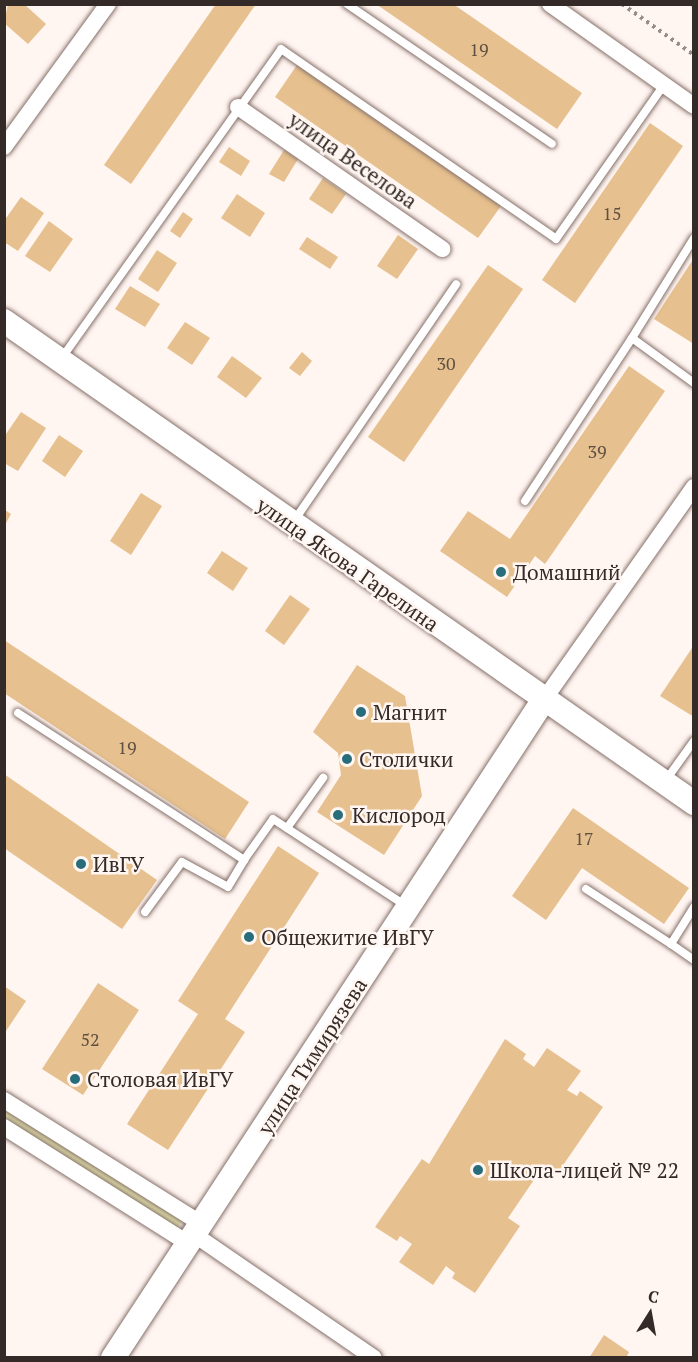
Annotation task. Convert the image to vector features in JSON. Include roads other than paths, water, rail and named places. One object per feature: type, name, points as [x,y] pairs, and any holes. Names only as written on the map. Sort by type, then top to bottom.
[{"type":"main road","name":"улица Якова Гарелина","points":[[4,321],[543,701],[693,803]]},
{"type":"main road","name":"улица Тимирязева","points":[[114,1358],[543,701]]},
{"type":"street","points":[[550,4],[693,106]]},
{"type":"street","points":[[4,147],[104,6]]},
{"type":"street","name":"улица Веселова","points":[[238,107],[442,249]]},
{"type":"street","name":"улица Тимирязева","points":[[543,701],[693,487]]},
{"type":"street","points":[[4,1100],[374,1358]]},
{"type":"street","points":[[4,1127],[195,1234]]},
{"type":"lane","points":[[347,4],[552,144]]},
{"type":"lane","points":[[60,360],[281,49],[556,238],[664,85]]},
{"type":"lane","points":[[525,501],[632,338],[693,238]]},
{"type":"lane","points":[[292,524],[456,284]]},
{"type":"lane","points":[[632,338],[693,383]]},
{"type":"lane","points":[[18,713],[244,860]]},
{"type":"lane","points":[[664,783],[693,741]]},
{"type":"lane","points":[[287,828],[323,778]]},
{"type":"lane","points":[[145,912],[182,862],[228,887],[273,819],[408,907]]},
{"type":"lane","points":[[586,889],[693,960]]},
{"type":"lane","points":[[671,944],[693,907]]},
{"type":"place","name":"Домашний","points":[[501,572]]},
{"type":"place","name":"Магнит","points":[[361,712]]},
{"type":"place","name":"Столички","points":[[347,759]]},
{"type":"place","name":"Кислород","points":[[338,815]]},
{"type":"place","name":"ИвГУ","points":[[81,864]]},
{"type":"place","name":"Общежитие ИвГУ","points":[[249,937]]},
{"type":"place","name":"Столовая ИвГУ","points":[[75,1079]]},
{"type":"place","name":"Школа-лицей № 22","points":[[478,1170]]}]
